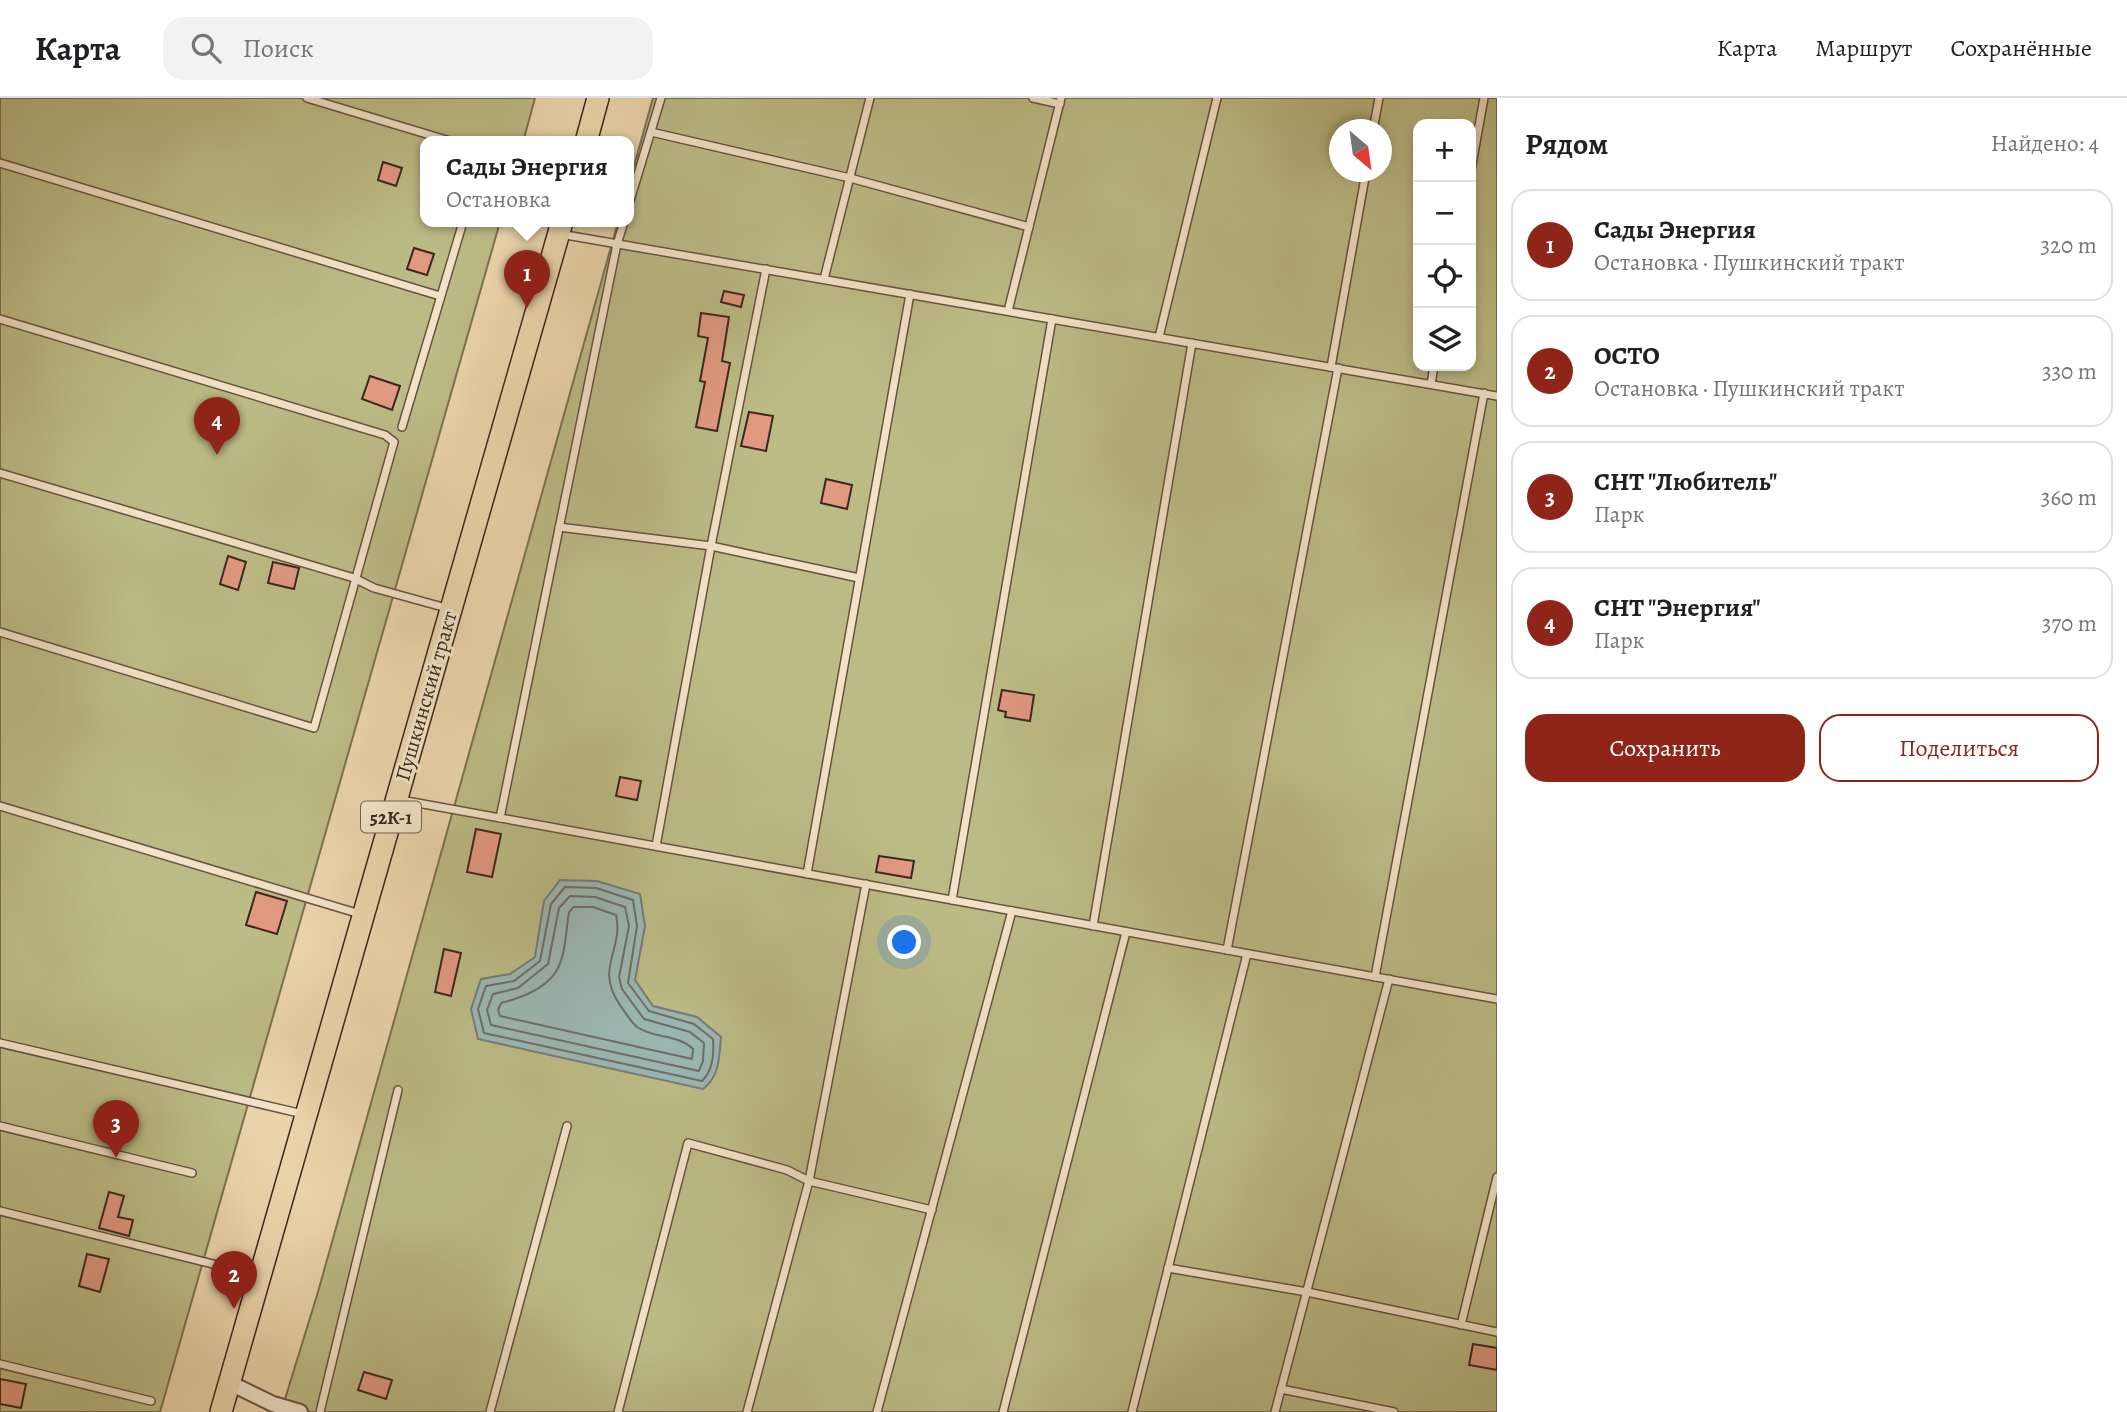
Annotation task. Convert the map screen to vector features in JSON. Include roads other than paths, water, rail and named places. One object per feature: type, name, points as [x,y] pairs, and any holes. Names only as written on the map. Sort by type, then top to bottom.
[{"type":"main road","points":[[588,136],[598,98]]},
{"type":"main road","name":"Пушкинский тракт","points":[[221,1412],[561,228]]},
{"type":"street","points":[[230,1383],[272,1408],[300,1412]]},
{"type":"lane","points":[[307,98],[433,136]]},
{"type":"lane","points":[[634,187],[661,98]]},
{"type":"lane","points":[[824,279],[870,98]]},
{"type":"lane","points":[[1008,311],[1061,101],[1033,98]]},
{"type":"lane","points":[[1158,337],[1217,98]]},
{"type":"lane","points":[[1375,119],[1379,98]]},
{"type":"lane","points":[[1476,142],[1484,98]]},
{"type":"lane","points":[[651,132],[850,178],[1029,227]]},
{"type":"lane","points":[[0,163],[440,296]]},
{"type":"lane","points":[[1227,950],[1334,368],[1364,182]]},
{"type":"lane","points":[[402,427],[461,227]]},
{"type":"lane","points":[[500,818],[622,227]]},
{"type":"lane","points":[[561,228],[617,244],[1497,396]]},
{"type":"lane","points":[[656,846],[711,546],[766,269]]},
{"type":"lane","points":[[807,874],[910,294]]},
{"type":"lane","points":[[0,319],[384,435],[394,442],[314,728],[0,632]]},
{"type":"lane","points":[[952,900],[1052,319]]},
{"type":"lane","points":[[1093,926],[1192,343]]},
{"type":"lane","points":[[1431,384],[1433,371]]},
{"type":"lane","points":[[1376,977],[1484,393]]},
{"type":"lane","points":[[0,473],[354,578],[374,588],[451,609]]},
{"type":"lane","points":[[559,527],[711,546],[859,578]]},
{"type":"lane","points":[[397,799],[1497,999]]},
{"type":"lane","points":[[0,806],[364,915]]},
{"type":"lane","points":[[747,1412],[809,1181],[866,884]]},
{"type":"lane","points":[[877,1412],[1012,911]]},
{"type":"lane","points":[[1003,1412],[1126,932]]},
{"type":"lane","points":[[1132,1412],[1247,954]]},
{"type":"lane","points":[[1275,1412],[1389,979]]},
{"type":"lane","points":[[0,1043],[307,1115]]},
{"type":"lane","points":[[320,1412],[398,1090]]},
{"type":"lane","points":[[0,1126],[192,1173]]},
{"type":"lane","points":[[490,1412],[567,1126]]},
{"type":"lane","points":[[618,1412],[688,1143],[787,1170],[809,1181],[932,1209]]},
{"type":"lane","points":[[1461,1325],[1497,1177]]},
{"type":"lane","points":[[0,1210],[261,1276]]},
{"type":"lane","points":[[1168,1268],[1307,1292],[1497,1332]]},
{"type":"lane","points":[[0,1364],[151,1401]]},
{"type":"lane","points":[[1281,1389],[1394,1412]]},
{"type":"water","points":[[560,880],[597,881],[640,894],[645,926],[635,980],[653,1006],[697,1017],[721,1037],[716,1072],[703,1089],[478,1039],[471,1009],[481,979],[510,974],[535,957],[544,901]]},
{"type":"place","name":"Сады Энергия","points":[[527,308]]},
{"type":"place","name":"СНТ \"Энергия\"","points":[[217,455]]},
{"type":"place","name":"СНТ \"Любитель\"","points":[[116,1158]]},
{"type":"place","name":"ОСТО","points":[[234,1309]]}]
